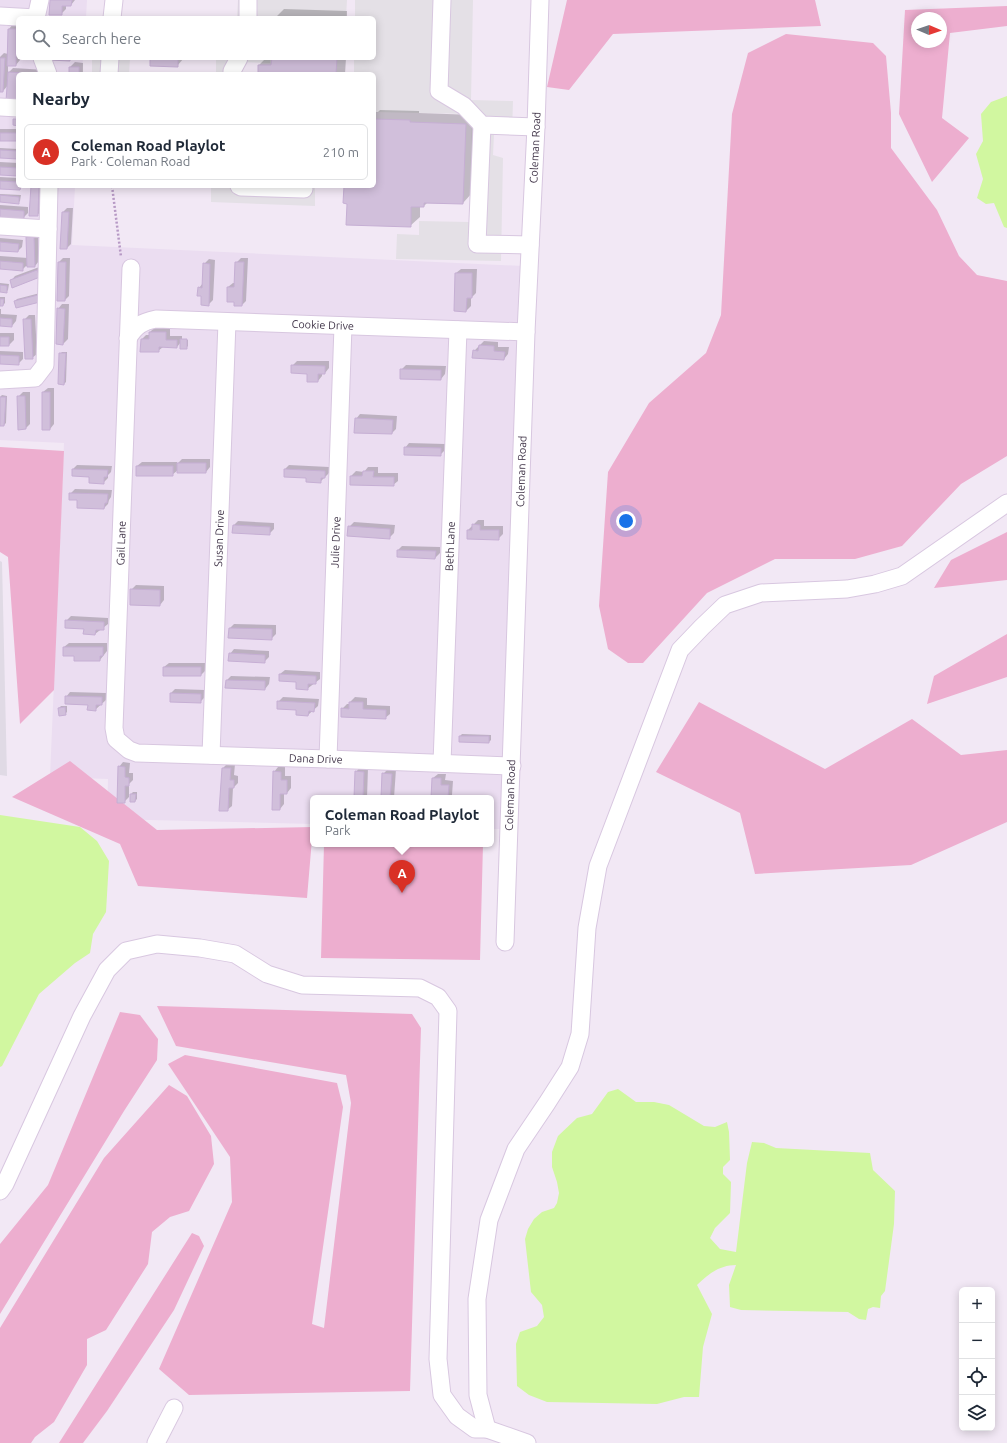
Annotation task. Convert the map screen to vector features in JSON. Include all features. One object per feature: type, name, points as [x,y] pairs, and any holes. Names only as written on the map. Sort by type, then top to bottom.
[{"type":"street","points":[[36,16],[40,0]]},
{"type":"street","points":[[112,16],[114,0]]},
{"type":"street","points":[[248,0],[248,16]]},
{"type":"street","points":[[442,0],[439,91],[464,106],[482,125],[536,127]]},
{"type":"street","name":"Coleman Road","points":[[505,942],[526,332],[536,127],[540,0]]},
{"type":"street","points":[[0,16],[16,17]]},
{"type":"street","points":[[43,60],[47,72]]},
{"type":"street","points":[[109,72],[110,60]]},
{"type":"street","points":[[232,72],[238,60]]},
{"type":"street","points":[[0,108],[16,108]]},
{"type":"street","points":[[482,125],[477,244],[530,245]]},
{"type":"street","points":[[0,380],[35,378],[45,365],[50,188]]},
{"type":"street","points":[[272,188],[304,189]]},
{"type":"street","points":[[0,226],[48,229]]},
{"type":"street","name":"Gail Lane","points":[[122,745],[116,739],[114,728],[131,268]]},
{"type":"street","name":"Cookie Drive","points":[[128,338],[134,328],[144,322],[156,319],[526,332]]},
{"type":"street","name":"Susan Drive","points":[[211,755],[227,322]]},
{"type":"street","name":"Julie Drive","points":[[328,758],[343,326]]},
{"type":"street","name":"Beth Lane","points":[[442,763],[458,330]]},
{"type":"street","points":[[487,1429],[478,1395],[477,1299],[489,1220],[516,1149],[570,1067],[580,1034],[587,928],[598,866],[680,650],[725,605],[761,593],[847,588],[875,584],[902,576],[1007,503]]},
{"type":"street","name":"Dana Drive","points":[[122,745],[137,753],[328,758],[512,766]]},
{"type":"street","points":[[0,1191],[5,1184],[82,1016],[107,970],[126,951],[157,944],[200,948],[234,954],[267,974],[302,984],[420,988],[438,997],[448,1011],[438,1359],[442,1394],[457,1416],[475,1429],[487,1429],[527,1443]]},
{"type":"street","points":[[156,1443],[174,1408]]},
{"type":"path","points":[[112,188],[122,266],[131,268]]},
{"type":"shaded area","points":[[0,0],[87,0],[86,16],[16,16],[16,60],[83,60],[82,72],[16,72],[16,188],[75,188],[72,245],[523,266],[503,829],[494,829],[494,795],[310,795],[310,824],[107,819],[108,779],[50,777],[64,443],[0,440]]},
{"type":"shaded area","points":[[238,0],[347,0],[346,16],[237,16]]},
{"type":"shaded area","points":[[355,0],[473,0],[471,100],[513,101],[512,134],[494,134],[493,155],[503,158],[501,261],[396,259],[397,234],[419,235],[419,221],[469,222],[472,114],[376,112],[376,72],[354,72],[354,60],[376,60],[376,16],[355,16]]},
{"type":"shaded area","points":[[567,0],[815,0],[821,26],[613,34],[569,90],[547,87]]},
{"type":"shaded area","points":[[1007,6],[1007,26],[950,33],[942,118],[969,138],[932,182],[899,114],[905,10]]},
{"type":"shaded area","points":[[786,34],[873,43],[886,56],[891,113],[891,148],[937,210],[959,256],[977,275],[1007,281],[1007,456],[961,484],[902,546],[855,559],[775,559],[707,593],[643,663],[628,663],[608,649],[599,606],[608,472],[649,403],[706,353],[721,315],[732,114],[748,53]]},
{"type":"shaded area","points":[[92,60],[130,60],[129,72],[92,72]]},
{"type":"shaded area","points":[[216,60],[270,60],[270,63],[238,62],[237,72],[216,72]]},
{"type":"shaded area","points":[[1007,96],[1007,228],[1004,227],[994,203],[986,204],[977,198],[983,179],[976,154],[983,141],[981,114],[991,102]]},
{"type":"shaded area","points":[[211,188],[315,188],[315,206],[211,202]]},
{"type":"shaded area","points":[[0,447],[64,451],[54,690],[20,724],[8,557],[0,552]]},
{"type":"shaded area","points":[[1007,532],[1007,580],[934,588],[951,560]]},
{"type":"shaded area","points":[[0,561],[2,562],[7,776],[0,775]]},
{"type":"shaded area","points":[[1007,634],[1007,677],[927,704],[934,676]]},
{"type":"shaded area","points":[[699,702],[825,769],[912,719],[961,755],[1007,750],[1007,822],[911,865],[755,874],[740,813],[656,772]]},
{"type":"shaded area","points":[[70,761],[157,830],[310,827],[310,847],[311,847],[307,898],[138,886],[120,844],[12,797]]},
{"type":"shaded area","points":[[0,815],[80,827],[97,841],[109,861],[106,912],[93,934],[90,953],[75,963],[39,994],[2,1066],[0,1067]]},
{"type":"shaded area","points":[[324,847],[483,847],[480,960],[321,958]]},
{"type":"shaded area","points":[[157,1006],[412,1014],[421,1028],[410,1391],[189,1395],[159,1369],[232,1202],[230,1157],[168,1064],[185,1055],[337,1083],[343,1107],[312,1324],[324,1328],[351,1103],[346,1075],[176,1046]]},
{"type":"shaded area","points":[[120,1012],[140,1015],[158,1039],[157,1060],[124,1111],[0,1314],[0,1244],[48,1185]]},
{"type":"shaded area","points":[[169,1085],[187,1096],[211,1136],[214,1164],[189,1211],[170,1217],[152,1232],[148,1264],[106,1330],[87,1339],[87,1365],[54,1422],[35,1437],[31,1443],[0,1443],[0,1328],[104,1158]]},
{"type":"shaded area","points":[[618,1089],[636,1102],[654,1102],[669,1105],[704,1126],[715,1127],[727,1122],[729,1132],[730,1160],[723,1167],[723,1174],[731,1182],[730,1213],[715,1228],[710,1238],[720,1249],[736,1252],[747,1163],[752,1142],[764,1143],[776,1148],[870,1153],[873,1170],[895,1191],[894,1224],[885,1291],[881,1296],[880,1308],[873,1307],[868,1309],[866,1320],[859,1319],[848,1312],[741,1310],[730,1307],[729,1285],[736,1265],[730,1265],[720,1268],[705,1277],[697,1285],[712,1314],[703,1347],[699,1397],[684,1397],[657,1404],[547,1402],[529,1395],[517,1386],[516,1344],[520,1332],[537,1326],[544,1317],[542,1305],[531,1292],[525,1239],[528,1229],[534,1219],[542,1212],[554,1208],[557,1203],[559,1193],[552,1167],[552,1152],[558,1136],[577,1118],[592,1114],[608,1092]]},
{"type":"shaded area","points":[[192,1233],[199,1236],[204,1246],[174,1310],[107,1411],[83,1443],[59,1443]]},
{"type":"building","points":[[50,0],[72,0],[71,6],[62,6],[62,15],[49,15]]},
{"type":"building","points":[[8,29],[16,29],[16,66],[7,66]]},
{"type":"building","points":[[0,58],[5,58],[3,92],[0,92]]},
{"type":"building","points":[[49,60],[70,60],[70,61]]},
{"type":"building","points":[[150,60],[178,60],[178,67],[150,66]]},
{"type":"building","points":[[272,60],[337,60],[336,72],[258,72],[258,65],[271,65]]},
{"type":"building","points":[[69,67],[79,67],[79,72],[69,72]]},
{"type":"building","points":[[8,72],[16,73],[16,101],[6,101]]},
{"type":"building","points":[[13,119],[16,119],[16,126],[13,125]]},
{"type":"building","points":[[376,119],[466,124],[463,204],[424,203],[424,207],[411,207],[411,227],[346,225],[347,204],[343,203],[344,188],[376,188]]},
{"type":"building","points":[[0,133],[16,133],[16,141],[0,141]]},
{"type":"building","points":[[0,150],[16,151],[16,159],[0,158]]},
{"type":"building","points":[[0,167],[16,168],[16,176],[0,175]]},
{"type":"building","points":[[0,181],[16,182],[16,188],[20,188],[20,190],[0,189]]},
{"type":"building","points":[[31,188],[39,188],[38,216],[29,216]]},
{"type":"building","points":[[0,195],[19,197],[19,204],[0,202]]},
{"type":"building","points":[[0,209],[24,211],[24,219],[0,217]]},
{"type":"building","points":[[62,212],[69,212],[67,249],[60,249]]},
{"type":"building","points":[[26,237],[34,237],[35,267],[27,267]]},
{"type":"building","points":[[0,242],[19,244],[18,252],[0,251]]},
{"type":"building","points":[[0,261],[23,263],[23,271],[0,269]]},
{"type":"building","points":[[58,262],[66,262],[65,301],[57,301]]},
{"type":"building","points":[[235,262],[244,262],[242,306],[234,306],[234,302],[227,302],[227,287],[234,287]]},
{"type":"building","points":[[203,263],[210,264],[209,306],[201,305],[201,296],[197,296],[198,287],[202,288]]},
{"type":"building","points":[[37,270],[40,277],[12,288],[10,280]]},
{"type":"building","points":[[455,273],[472,273],[472,298],[467,298],[466,312],[454,311]]},
{"type":"building","points":[[0,285],[7,286],[7,293],[0,292]]},
{"type":"building","points":[[38,295],[40,302],[16,308],[14,301]]},
{"type":"building","points":[[0,299],[4,299],[3,306],[0,306]]},
{"type":"building","points":[[57,308],[65,309],[63,345],[56,344]]},
{"type":"building","points":[[0,318],[12,319],[12,327],[0,326]]},
{"type":"building","points":[[23,319],[31,319],[33,359],[25,359]]},
{"type":"building","points":[[149,332],[166,332],[166,340],[177,340],[177,348],[159,347],[159,352],[140,352],[141,339],[149,339]]},
{"type":"building","points":[[0,337],[9,337],[9,346],[0,346]]},
{"type":"building","points":[[180,339],[187,339],[187,349],[180,349]]},
{"type":"building","points":[[479,345],[494,346],[494,351],[505,352],[504,360],[472,358],[473,350],[478,351]]},
{"type":"building","points":[[59,353],[66,353],[64,385],[58,384]]},
{"type":"building","points":[[0,355],[19,356],[19,365],[0,364]]},
{"type":"building","points":[[291,365],[325,366],[325,374],[318,374],[318,382],[307,382],[307,374],[291,373]]},
{"type":"building","points":[[400,369],[441,370],[441,380],[400,379]]},
{"type":"building","points":[[42,392],[50,392],[50,430],[42,430]]},
{"type":"building","points":[[17,396],[25,396],[26,429],[18,430]]},
{"type":"building","points":[[0,397],[6,397],[4,426],[0,426]]},
{"type":"building","points":[[355,418],[393,420],[392,434],[354,433]]},
{"type":"building","points":[[404,447],[441,448],[441,456],[404,455]]},
{"type":"building","points":[[177,463],[206,463],[206,473],[177,473]]},
{"type":"building","points":[[136,466],[173,466],[173,476],[136,476]]},
{"type":"building","points":[[72,469],[108,470],[107,477],[104,477],[104,484],[89,483],[89,477],[72,476]]},
{"type":"building","points":[[284,469],[325,471],[325,478],[321,478],[321,483],[306,482],[306,478],[284,477]]},
{"type":"building","points":[[363,471],[374,471],[373,477],[394,477],[394,486],[350,485],[350,476],[362,476]]},
{"type":"building","points":[[69,493],[108,494],[107,503],[105,503],[104,509],[77,508],[77,500],[69,500]]},
{"type":"building","points":[[472,524],[480,525],[480,530],[499,530],[499,540],[467,539],[467,530],[472,530]]},
{"type":"building","points":[[233,525],[270,527],[270,535],[232,533]]},
{"type":"building","points":[[348,526],[390,529],[390,539],[347,536]]},
{"type":"building","points":[[397,550],[436,551],[435,559],[397,557]]},
{"type":"building","points":[[130,589],[160,590],[160,606],[130,605]]},
{"type":"building","points":[[65,620],[104,622],[104,630],[96,630],[95,635],[83,634],[84,629],[65,628]]},
{"type":"building","points":[[229,628],[272,629],[272,640],[228,638]]},
{"type":"building","points":[[63,647],[103,647],[103,656],[100,656],[100,661],[74,661],[74,656],[63,656]]},
{"type":"building","points":[[229,653],[265,655],[265,663],[228,661]]},
{"type":"building","points":[[163,667],[201,667],[201,676],[163,676]]},
{"type":"building","points":[[279,674],[316,676],[316,684],[308,684],[308,690],[296,689],[296,682],[279,681]]},
{"type":"building","points":[[226,680],[265,681],[265,690],[225,688]]},
{"type":"building","points":[[170,693],[201,694],[201,703],[170,702]]},
{"type":"building","points":[[65,696],[102,697],[102,705],[96,705],[96,711],[87,710],[88,705],[65,704]]},
{"type":"building","points":[[277,701],[315,703],[314,712],[309,711],[308,716],[296,715],[296,710],[277,709]]},
{"type":"building","points":[[349,702],[363,702],[363,709],[386,710],[386,719],[341,717],[341,708],[349,709]]},
{"type":"building","points":[[65,707],[66,715],[59,716],[58,708]]},
{"type":"building","points":[[459,736],[489,736],[489,743],[459,742]]},
{"type":"building","points":[[118,766],[125,767],[125,777],[129,778],[129,786],[125,786],[125,803],[117,803]]},
{"type":"building","points":[[222,768],[231,768],[230,780],[234,780],[234,788],[229,788],[228,811],[219,811]]},
{"type":"building","points":[[273,771],[281,772],[281,780],[287,780],[287,794],[280,794],[280,810],[272,810]]},
{"type":"building","points":[[355,771],[364,772],[363,795],[354,795]]},
{"type":"building","points":[[382,773],[392,774],[390,795],[381,795]]},
{"type":"building","points":[[432,778],[441,778],[441,785],[449,785],[448,795],[431,795]]},
{"type":"building","points":[[130,794],[136,794],[135,802],[130,802]]},
{"type":"place","name":"Coleman Road Playlot","points":[[402,893]]}]
